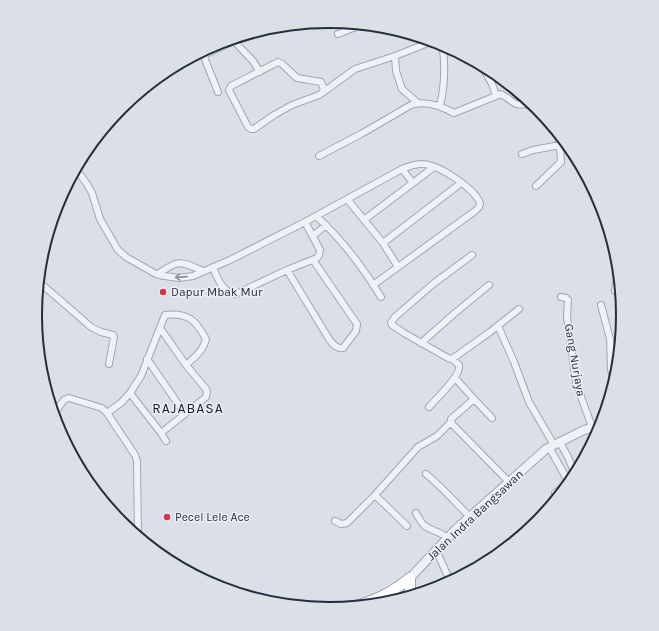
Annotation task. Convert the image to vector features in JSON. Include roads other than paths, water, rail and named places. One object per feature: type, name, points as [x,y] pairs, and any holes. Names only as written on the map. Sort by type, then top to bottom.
[{"type":"main road","points":[[407,580],[409,592]]},
{"type":"main road","points":[[405,593],[407,580]]},
{"type":"main road","name":"Jalan Indra Bangsawan","points":[[382,598],[407,580]]},
{"type":"street","points":[[338,34],[350,29]]},
{"type":"street","points":[[236,43],[253,61],[260,72]]},
{"type":"street","points":[[322,93],[324,89],[320,82],[297,78],[280,62],[231,86],[228,90],[246,124],[251,130],[292,105],[322,93],[351,71],[364,65],[395,56],[424,44]]},
{"type":"street","points":[[440,106],[445,83],[446,66],[443,52]]},
{"type":"street","points":[[395,56],[396,71],[402,89],[418,103]]},
{"type":"street","points":[[204,57],[218,92]]},
{"type":"street","points":[[487,75],[496,95]]},
{"type":"street","points":[[319,156],[409,106],[418,103],[440,106],[454,113],[496,95],[502,94],[512,102],[520,105],[525,104]]},
{"type":"street","points":[[522,154],[533,150],[560,145],[560,164],[536,186]]},
{"type":"street","points":[[80,174],[92,193],[100,219],[118,250],[126,257],[158,274],[179,278],[193,276],[213,267],[305,222],[402,169],[422,164],[434,167],[449,175],[471,191],[480,203],[479,207],[475,211],[373,285]]},
{"type":"street","points":[[364,220],[434,167]]},
{"type":"street","points":[[402,169],[413,183]]},
{"type":"street","points":[[383,243],[461,183]]},
{"type":"street","points":[[347,199],[383,243],[398,267]]},
{"type":"street","points":[[316,216],[348,248],[381,297]]},
{"type":"street","points":[[213,267],[224,288],[230,294],[236,294],[306,261],[313,260],[319,255],[320,250],[305,222]]},
{"type":"street","points":[[313,236],[326,225]]},
{"type":"street","points":[[429,407],[455,378],[460,368],[459,365],[452,359],[404,333],[391,323],[395,317],[433,284],[472,255]]},
{"type":"street","points":[[286,270],[329,339],[336,347],[343,348],[356,331],[357,324],[313,260]]},
{"type":"street","points":[[158,274],[179,262],[184,262],[203,271]]},
{"type":"street","points":[[44,286],[91,327],[114,336],[110,364]]},
{"type":"street","points":[[421,343],[489,286]]},
{"type":"street","name":"Gang Nurjaya","points":[[561,297],[568,300],[567,317],[576,382],[592,427]]},
{"type":"street","points":[[601,305],[610,339],[611,370]]},
{"type":"street","points":[[452,359],[519,309]]},
{"type":"street","points":[[107,413],[130,394],[140,376],[165,315],[183,315],[189,317],[202,331],[206,339],[204,346],[186,365]]},
{"type":"street","points":[[498,326],[530,402],[554,444],[567,478]]},
{"type":"street","points":[[160,328],[207,392],[206,396],[161,433]]},
{"type":"street","points":[[147,359],[185,414]]},
{"type":"street","points":[[455,378],[492,418]]},
{"type":"street","points":[[130,394],[166,441]]},
{"type":"street","points":[[57,409],[64,400],[69,398],[99,407],[107,413],[137,458],[138,530]]},
{"type":"street","points":[[474,399],[451,419],[452,424],[508,482]]},
{"type":"street","points":[[335,521],[341,524],[347,523],[375,495],[418,447],[437,436],[452,424]]},
{"type":"street","name":"Jalan Indra Bangsawan","points":[[407,580],[448,538],[540,454],[554,444],[595,426]]},
{"type":"street","points":[[554,444],[568,457],[573,469]]},
{"type":"street","points":[[426,474],[445,490],[452,500],[470,518]]},
{"type":"street","points":[[555,492],[559,490]]},
{"type":"street","points":[[375,495],[407,526]]},
{"type":"street","points":[[416,513],[426,527],[443,534],[448,538]]},
{"type":"street","points":[[436,550],[448,577]]},
{"type":"place","name":"Dapur Mbak Mur","points":[[163,292]]},
{"type":"place","name":"Pecel Lele Ace","points":[[167,517]]},
{"type":"district","name":"RAJABASA","points":[[188,408]]}]
